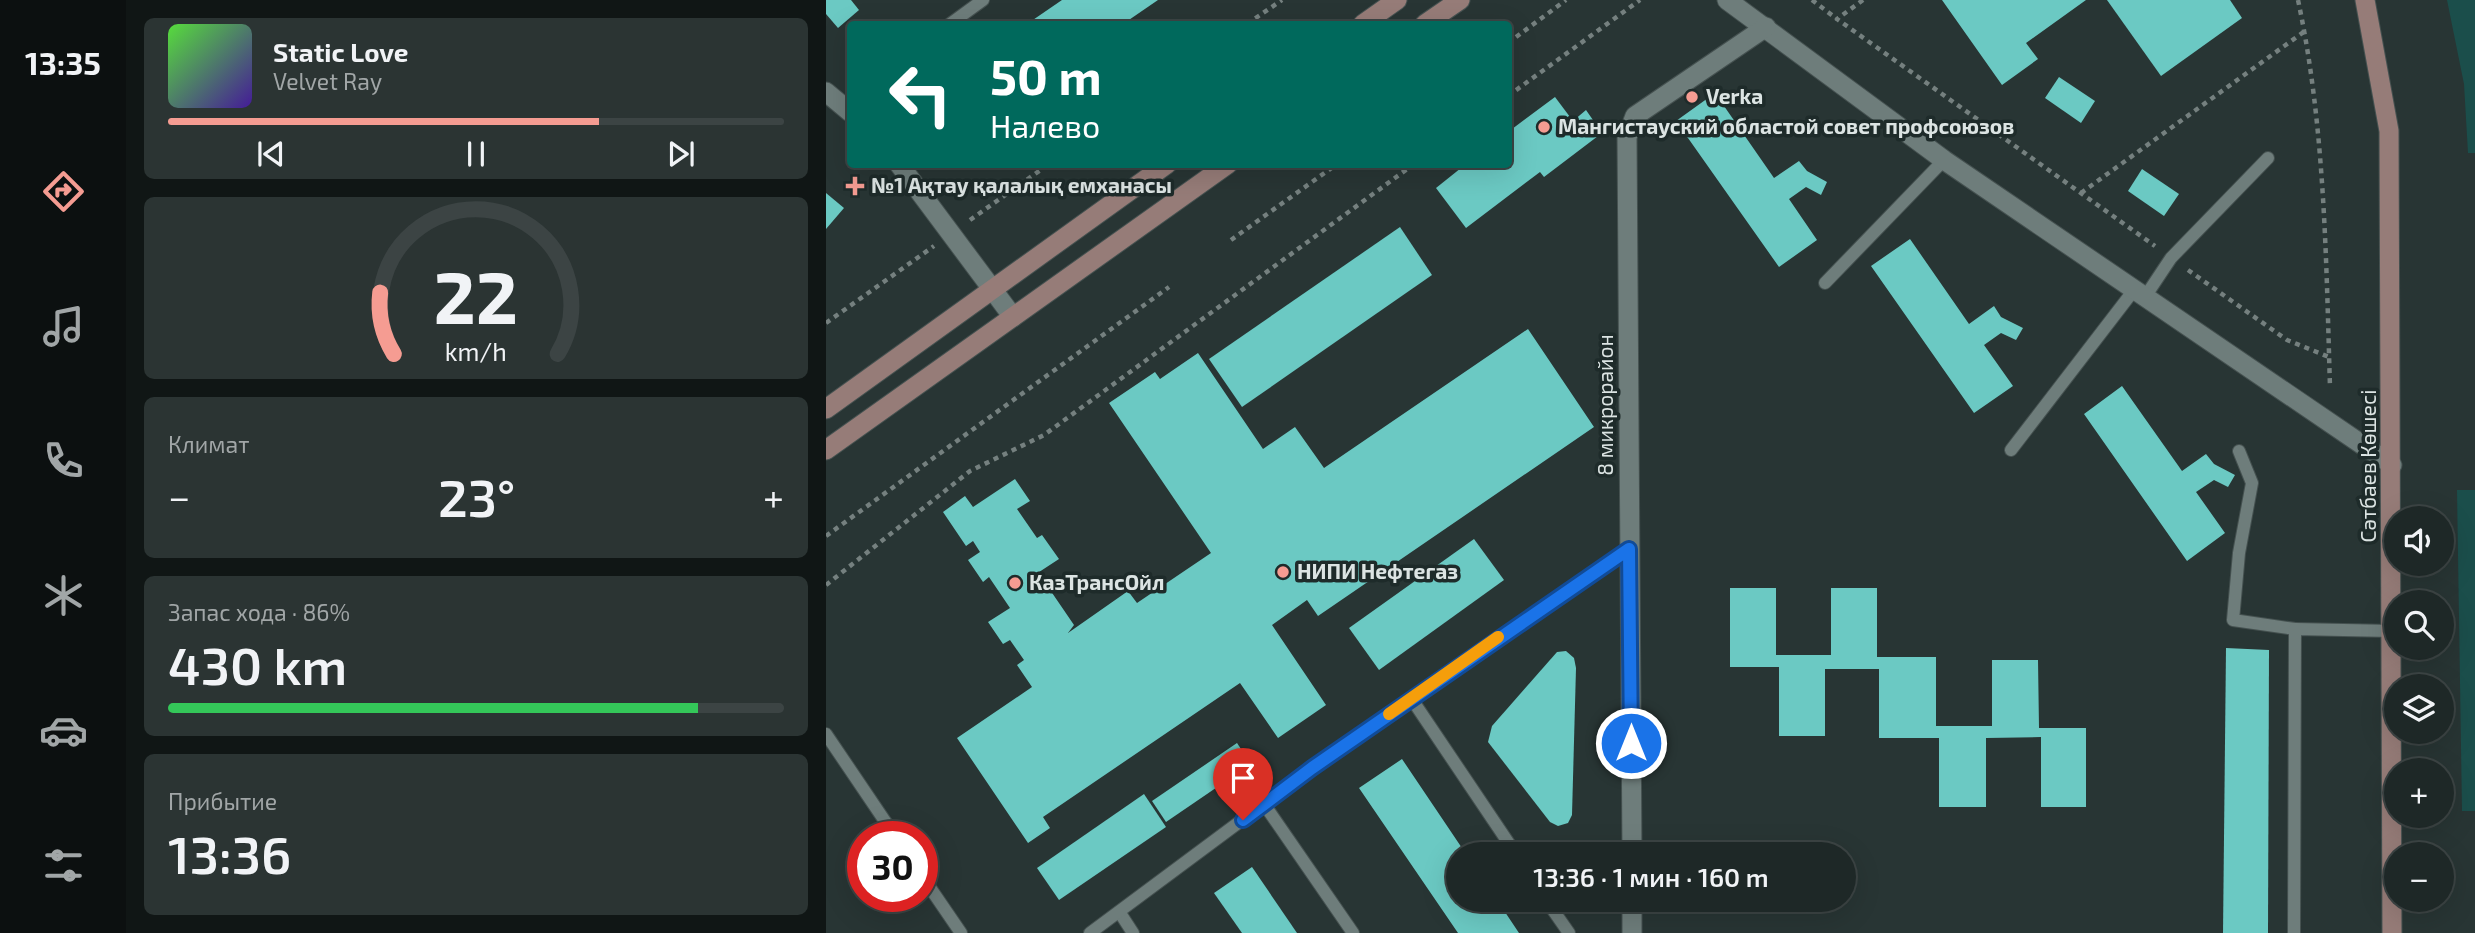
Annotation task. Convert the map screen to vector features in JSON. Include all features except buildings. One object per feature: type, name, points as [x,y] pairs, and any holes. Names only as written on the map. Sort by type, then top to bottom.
[{"type":"main road","points":[[1367,21],[1397,0]]},
{"type":"main road","points":[[1429,21],[1460,0]]},
{"type":"main road","name":"Сәтбаев Көшесі","points":[[2365,0],[2389,131],[2392,590]]},
{"type":"main road","points":[[826,409],[1161,168]]},
{"type":"main road","points":[[826,450],[1222,168]]},
{"type":"main road","name":"Сәтбаев Көшесі","points":[[2392,660],[2392,933]]},
{"type":"street","points":[[1727,0],[1944,160],[2392,465]]},
{"type":"street","name":"8 микрорайон","points":[[1632,842],[1626,137],[1636,116],[1766,27]]},
{"type":"street","points":[[826,92],[847,104]]},
{"type":"street","points":[[902,168],[1013,317]]},
{"type":"street","points":[[1632,912],[1632,933]]},
{"type":"lane","points":[[954,21],[983,0]]},
{"type":"lane","points":[[2011,450],[2171,258],[2268,158]]},
{"type":"lane","points":[[1825,283],[1944,160]]},
{"type":"lane","points":[[2239,452],[2252,483],[2239,553],[2233,620],[2295,629],[2384,631]]},
{"type":"lane","points":[[1090,933],[1120,914],[1264,804],[1411,698],[1629,549]]},
{"type":"lane","points":[[2294,933],[2295,629]]},
{"type":"lane","points":[[1411,698],[1508,842]]},
{"type":"lane","points":[[826,734],[885,821]]},
{"type":"lane","points":[[1264,804],[1353,933]]},
{"type":"lane","points":[[938,899],[961,933]]},
{"type":"lane","points":[[1554,912],[1569,933]]},
{"type":"lane","points":[[1120,914],[1133,933]]},
{"type":"path","points":[[1251,21],[1282,0]]},
{"type":"path","points":[[1512,40],[1566,0]]},
{"type":"path","points":[[1512,93],[1640,0]]},
{"type":"path","points":[[1812,0],[2287,340],[2329,357]]},
{"type":"path","points":[[1837,19],[1863,0]]},
{"type":"path","points":[[2298,0],[2318,123],[2330,387]]},
{"type":"path","points":[[2081,193],[2305,31]]},
{"type":"path","points":[[1231,240],[1331,168]]},
{"type":"path","points":[[826,585],[971,471],[1044,435],[1409,168]]},
{"type":"path","points":[[826,536],[1168,287]]},
{"type":"shaded area","points":[[2447,0],[2475,0],[2475,153],[2468,153],[2464,84]]},
{"type":"shaded area","points":[[2457,490],[2475,490],[2475,811],[2462,811]]},
{"type":"slow traffic","points":[[1389,714],[1498,637]]},
{"type":"place","name":"Verka","points":[[1692,97]]},
{"type":"place","name":"Мангистауский областой совет профсоюзов","points":[[1544,127]]},
{"type":"place","name":"№1 Ақтау қалалық емханасы","points":[[855,186]]},
{"type":"place","name":"НИПИ Нефтегаз","points":[[1283,572]]},
{"type":"place","name":"КазТрансОйл","points":[[1015,583]]},
{"type":"route","points":[[1243,820],[1498,637],[1629,549],[1631,743]]}]
